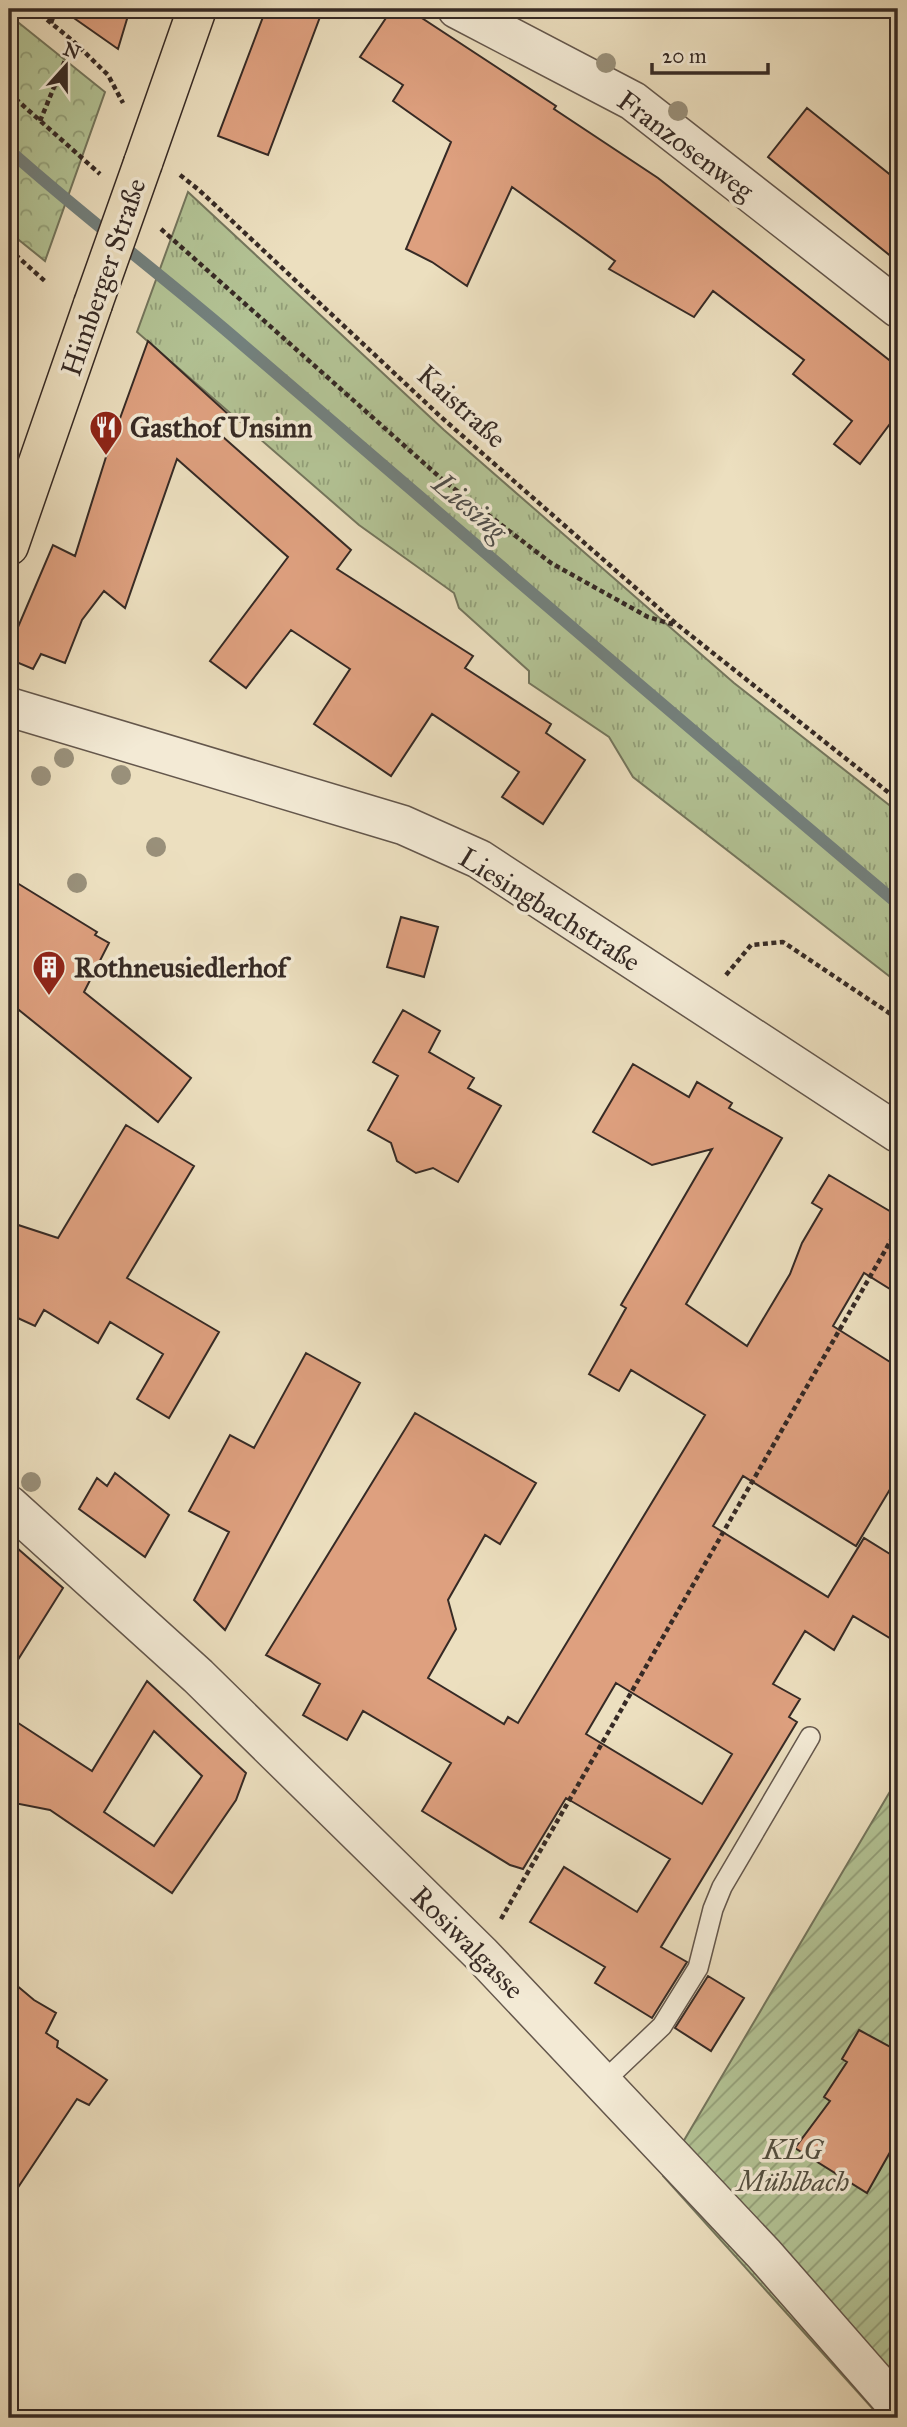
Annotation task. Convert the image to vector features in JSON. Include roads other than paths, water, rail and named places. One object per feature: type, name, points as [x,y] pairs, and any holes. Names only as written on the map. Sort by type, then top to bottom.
[{"type":"main road","name":"Himberger Straße","points":[[9,546],[197,9]]},
{"type":"street","name":"Franzosenweg","points":[[457,9],[633,101],[898,308]]},
{"type":"street","name":"Liesingbachstraße","points":[[9,707],[403,825],[479,859],[898,1133]]},
{"type":"street","name":"Rosiwalgasse","points":[[9,1505],[198,1676],[481,1954],[764,2254],[898,2407]]},
{"type":"lane","points":[[603,2082],[662,2026],[698,1968],[712,1909],[722,1887],[810,1737]]},
{"type":"waterway","name":"Liesing","points":[[9,150],[214,320],[898,904]]},
{"type":"place","name":"Gasthof Unsinn","points":[[106,457]]},
{"type":"place","name":"Rothneusiedlerhof","points":[[49,997]]},
{"type":"park label","name":"KLG Mühlbach","points":[[793,2165]]}]
